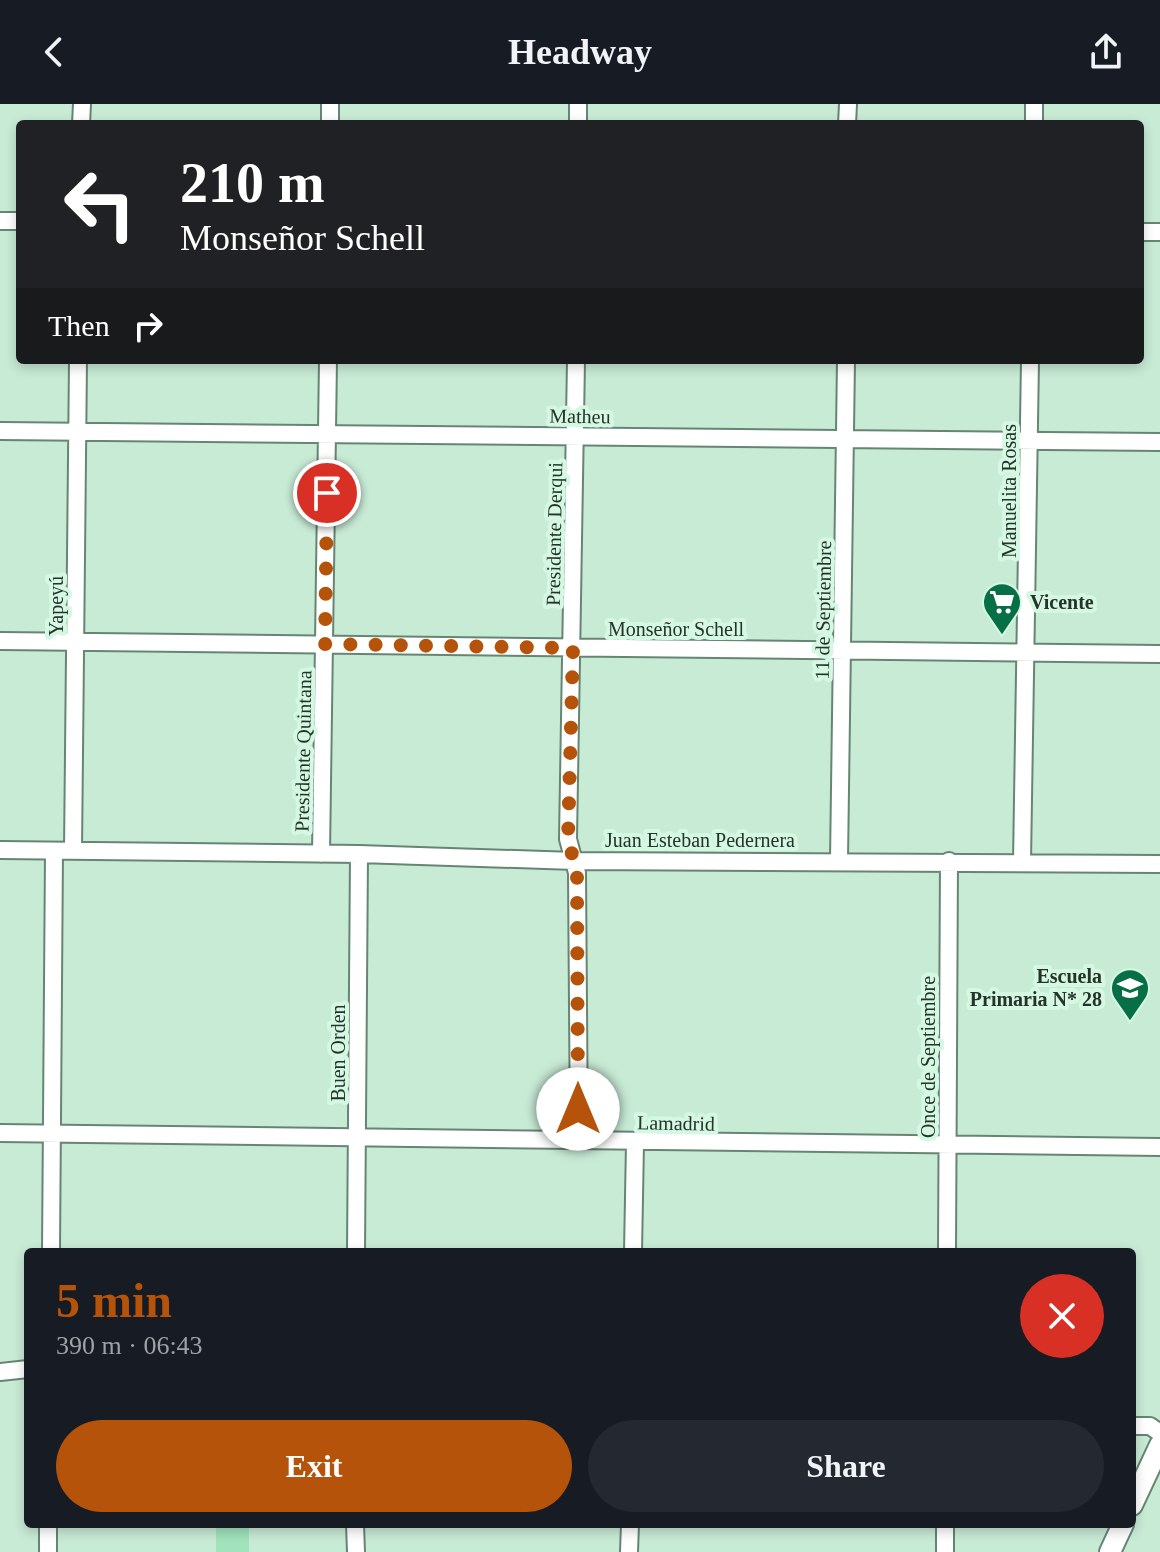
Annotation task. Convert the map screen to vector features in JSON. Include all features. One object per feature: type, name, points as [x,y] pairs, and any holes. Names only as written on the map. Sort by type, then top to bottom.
[{"type":"street","name":"Yapeyú","points":[[73,851],[78,364]]},
{"type":"street","name":"Presidente Quintana","points":[[321,854],[328,364]]},
{"type":"street","name":"Presidente Derqui","points":[[576,364],[568,839],[575,861],[579,1138]]},
{"type":"street","name":"11 de Septiembre","points":[[839,860],[846,364]]},
{"type":"street","name":"Manuelita Rosas","points":[[1022,862],[1028,653],[1030,364]]},
{"type":"street","name":"Matheu","points":[[0,431],[1160,442]]},
{"type":"street","name":"Monseñor Schell","points":[[0,641],[1160,654]]},
{"type":"street","name":"Juan Esteban Pedernera","points":[[0,850],[359,854],[575,861],[1160,864]]},
{"type":"street","points":[[51,1248],[54,851]]},
{"type":"street","name":"Buen Orden","points":[[356,1248],[359,854]]},
{"type":"street","name":"Once de Septiembre","points":[[947,1248],[949,861]]},
{"type":"street","name":"Lamadrid","points":[[0,1133],[1160,1147]]},
{"type":"street","points":[[633,1248],[635,1143]]},
{"type":"street","points":[[0,1372],[24,1369]]},
{"type":"street","points":[[1136,1426],[1150,1426],[1160,1433]]},
{"type":"street","points":[[1136,1496],[1160,1445]]},
{"type":"street","points":[[48,1528],[48,1552]]},
{"type":"street","points":[[355,1528],[356,1552]]},
{"type":"street","points":[[629,1552],[630,1528]]},
{"type":"street","points":[[945,1528],[945,1552]]},
{"type":"street","points":[[1110,1552],[1121,1528]]},
{"type":"green space","points":[[216,1528],[249,1528],[249,1552],[216,1552]]},
{"type":"place","name":"Vicente","points":[[1002,636]]},
{"type":"place","name":"Escuela Primaria N* 28","points":[[1130,1022]]},
{"type":"route","points":[[327,493],[325,644],[573,648],[568,839],[577,873],[578,1109]]}]
